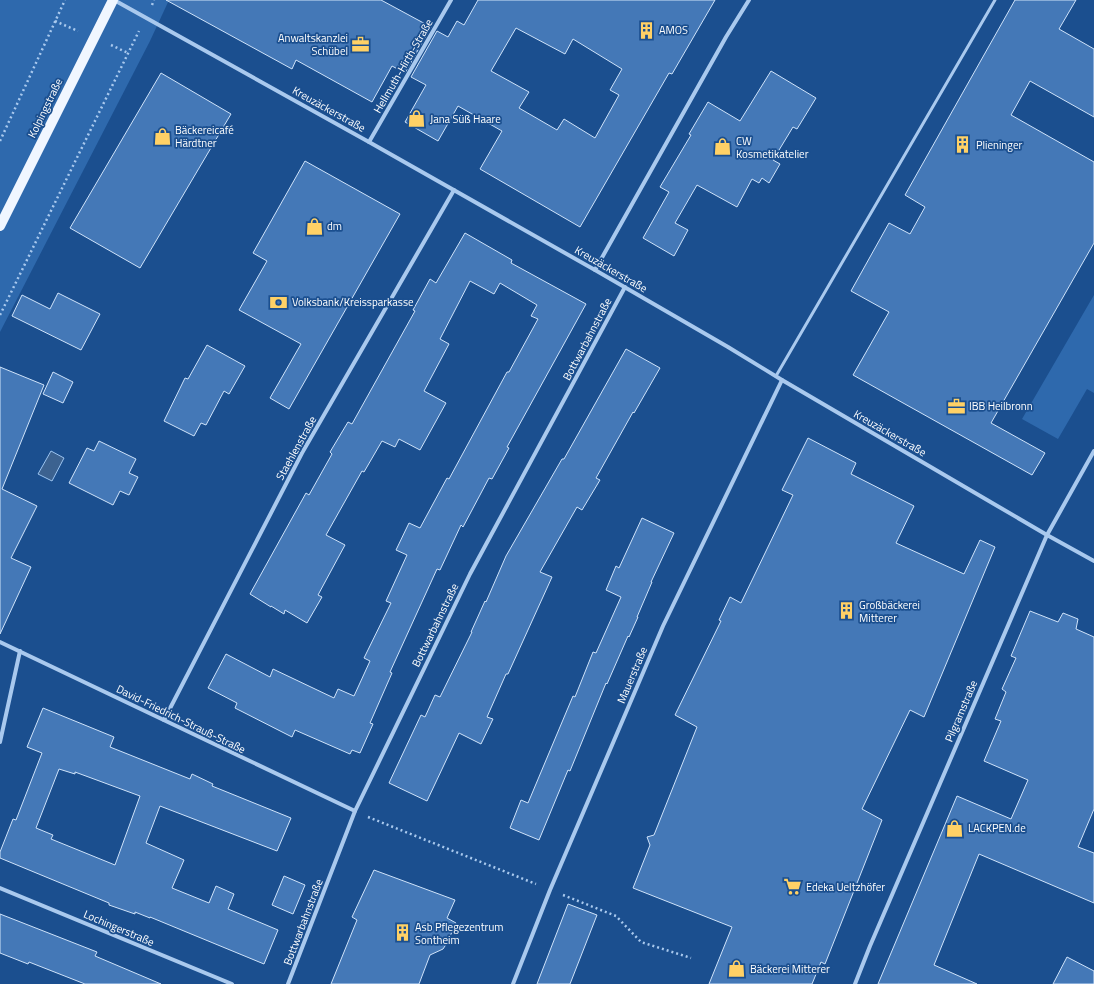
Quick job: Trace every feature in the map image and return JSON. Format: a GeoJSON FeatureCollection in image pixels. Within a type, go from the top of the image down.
{"type":"FeatureCollection","features":[{"type":"Feature","properties":{"kind":"main road","name":"Kolpingstraße"},"geometry":{"type":"LineString","coordinates":[[0,226],[113,0]]}},
{"type":"Feature","properties":{"kind":"street","name":"Kreuzäckerstraße"},"geometry":{"type":"LineString","coordinates":[[113,0],[369,142],[625,287],[1047,535],[1094,561]]}},
{"type":"Feature","properties":{"kind":"street","name":"Hellmuth-Hirth-Straße"},"geometry":{"type":"LineString","coordinates":[[369,142],[451,0]]}},
{"type":"Feature","properties":{"kind":"street"},"geometry":{"type":"LineString","coordinates":[[595,270],[726,37],[749,0]]}},
{"type":"Feature","properties":{"kind":"street","name":"Staehlenstraße"},"geometry":{"type":"LineString","coordinates":[[164,720],[302,453],[454,190]]}},
{"type":"Feature","properties":{"kind":"street","name":"Bottwarbahnstraße"},"geometry":{"type":"LineString","coordinates":[[288,984],[355,811],[470,574],[625,287]]}},
{"type":"Feature","properties":{"kind":"street","name":"Mauerstraße"},"geometry":{"type":"LineString","coordinates":[[513,984],[550,890],[663,626],[782,380]]}},
{"type":"Feature","properties":{"kind":"street","name":"Pilgramstraße"},"geometry":{"type":"LineString","coordinates":[[855,984],[1047,535],[1094,451]]}},
{"type":"Feature","properties":{"kind":"street","name":"David-Friedrich-Strauß-Straße"},"geometry":{"type":"LineString","coordinates":[[0,642],[355,811]]}},
{"type":"Feature","properties":{"kind":"street"},"geometry":{"type":"LineString","coordinates":[[0,742],[20,651]]}},
{"type":"Feature","properties":{"kind":"street","name":"Lochingerstraße"},"geometry":{"type":"LineString","coordinates":[[0,888],[232,984]]}},
{"type":"Feature","properties":{"kind":"lane"},"geometry":{"type":"LineString","coordinates":[[776,376],[995,0]]}},
{"type":"Feature","properties":{"kind":"path"},"geometry":{"type":"LineString","coordinates":[[0,141],[65,0]]}},
{"type":"Feature","properties":{"kind":"path"},"geometry":{"type":"LineString","coordinates":[[0,315],[154,0]]}},
{"type":"Feature","properties":{"kind":"path"},"geometry":{"type":"LineString","coordinates":[[355,811],[616,916],[641,942],[691,958]]}},
{"type":"Feature","properties":{"kind":"shaded area"},"geometry":{"type":"Polygon","coordinates":[[[0,0],[169,0],[150,41],[0,332],[0,0]]]}},
{"type":"Feature","properties":{"kind":"shaded area"},"geometry":{"type":"Polygon","coordinates":[[[1094,295],[1094,393],[1087,389],[1058,439],[1022,419],[1094,295]]]}},
{"type":"Feature","properties":{"kind":"shaded area"},"geometry":{"type":"Polygon","coordinates":[[[51,451],[64,458],[52,481],[38,474],[51,451]]]}},
{"type":"Feature","properties":{"kind":"building"},"geometry":{"type":"Polygon","coordinates":[[[166,0],[381,0],[431,27],[405,73],[392,66],[372,102],[296,60],[292,69],[166,0]]]}},
{"type":"Feature","properties":{"kind":"building"},"geometry":{"type":"Polygon","coordinates":[[[478,0],[715,0],[672,74],[669,73],[580,227],[480,169],[502,131],[458,106],[438,141],[405,122],[426,85],[411,77],[437,31],[448,37],[457,21],[464,25],[478,0]],[[516,28],[491,71],[529,92],[519,108],[557,130],[564,119],[595,138],[619,95],[610,90],[622,69],[573,39],[565,54],[516,28]]]}},
{"type":"Feature","properties":{"kind":"building"},"geometry":{"type":"Polygon","coordinates":[[[1015,0],[1076,0],[1059,29],[1094,49],[1094,117],[1030,81],[1011,115],[1094,162],[1094,243],[991,423],[1045,453],[1032,475],[853,375],[889,312],[851,291],[889,223],[910,234],[925,207],[905,195],[1015,0]]]}},
{"type":"Feature","properties":{"kind":"building"},"geometry":{"type":"Polygon","coordinates":[[[771,71],[816,98],[797,129],[793,127],[773,160],[780,164],[769,183],[762,178],[759,183],[752,179],[737,207],[697,185],[675,223],[688,230],[674,256],[643,238],[669,192],[660,187],[691,135],[689,134],[708,102],[740,121],[771,71]]]}},
{"type":"Feature","properties":{"kind":"building"},"geometry":{"type":"Polygon","coordinates":[[[161,73],[231,114],[140,268],[70,228],[161,73]]]}},
{"type":"Feature","properties":{"kind":"building"},"geometry":{"type":"Polygon","coordinates":[[[305,161],[400,214],[289,409],[270,398],[301,344],[239,310],[267,261],[253,253],[305,161]]]}},
{"type":"Feature","properties":{"kind":"building"},"geometry":{"type":"Polygon","coordinates":[[[465,233],[512,260],[511,263],[586,304],[507,447],[509,448],[492,479],[489,478],[463,527],[461,525],[440,570],[437,569],[390,672],[392,673],[370,723],[373,724],[360,753],[352,750],[350,754],[295,730],[292,737],[235,708],[237,703],[208,688],[226,654],[270,677],[273,669],[334,698],[338,689],[354,696],[370,661],[364,658],[391,603],[386,601],[407,555],[396,550],[409,523],[420,528],[447,478],[449,479],[507,372],[509,372],[538,319],[531,316],[537,305],[500,283],[494,294],[470,281],[440,339],[449,344],[424,391],[446,403],[420,450],[399,439],[395,447],[382,441],[364,472],[362,471],[326,535],[345,545],[318,595],[322,597],[307,623],[285,610],[284,614],[250,594],[306,493],[309,495],[332,454],[330,452],[348,422],[352,424],[415,311],[413,310],[430,279],[436,283],[465,233]]]}},
{"type":"Feature","properties":{"kind":"building"},"geometry":{"type":"Polygon","coordinates":[[[58,293],[100,314],[81,350],[12,316],[22,295],[50,309],[58,293]]]}},
{"type":"Feature","properties":{"kind":"building"},"geometry":{"type":"Polygon","coordinates":[[[207,345],[245,366],[229,394],[224,391],[206,425],[201,423],[194,436],[164,421],[185,378],[188,379],[207,345]]]}},
{"type":"Feature","properties":{"kind":"building"},"geometry":{"type":"Polygon","coordinates":[[[626,349],[660,368],[634,413],[633,412],[596,478],[600,480],[582,510],[577,507],[540,572],[552,577],[487,717],[493,719],[481,744],[459,733],[427,801],[389,783],[421,715],[425,717],[435,695],[440,697],[472,632],[506,556],[562,459],[564,459],[626,349]]]}},
{"type":"Feature","properties":{"kind":"building"},"geometry":{"type":"Polygon","coordinates":[[[0,367],[44,385],[2,489],[37,506],[11,558],[31,567],[0,634],[0,367]]]}},
{"type":"Feature","properties":{"kind":"building"},"geometry":{"type":"Polygon","coordinates":[[[53,372],[73,382],[63,403],[43,394],[53,372]]]}},
{"type":"Feature","properties":{"kind":"building"},"geometry":{"type":"Polygon","coordinates":[[[808,438],[856,463],[851,474],[914,506],[896,543],[964,574],[980,540],[995,547],[924,717],[910,710],[862,809],[882,820],[825,964],[821,962],[812,984],[709,984],[732,927],[633,888],[650,845],[647,837],[654,835],[697,727],[675,715],[721,621],[719,620],[730,597],[741,603],[793,495],[782,490],[808,438]]]}},
{"type":"Feature","properties":{"kind":"building"},"geometry":{"type":"Polygon","coordinates":[[[99,441],[136,459],[129,473],[138,477],[129,495],[120,491],[113,505],[69,483],[87,448],[94,451],[99,441]]]}},
{"type":"Feature","properties":{"kind":"building"},"geometry":{"type":"Polygon","coordinates":[[[642,518],[674,533],[651,582],[629,637],[628,636],[607,684],[606,683],[570,771],[568,770],[539,840],[510,828],[521,800],[528,803],[573,696],[575,697],[593,652],[596,653],[621,597],[606,590],[616,566],[619,568],[642,518]]]}},
{"type":"Feature","properties":{"kind":"building"},"geometry":{"type":"Polygon","coordinates":[[[1030,611],[1058,622],[1063,613],[1078,619],[1076,629],[1094,637],[1094,809],[1078,847],[1094,853],[1094,903],[979,854],[934,965],[977,984],[878,984],[957,796],[1011,819],[1028,780],[984,761],[1001,721],[995,719],[1006,692],[1002,689],[1016,658],[1011,656],[1030,611]]]}},
{"type":"Feature","properties":{"kind":"building"},"geometry":{"type":"Polygon","coordinates":[[[43,708],[114,737],[110,747],[190,779],[192,774],[213,784],[212,786],[291,818],[277,851],[160,806],[146,843],[184,860],[172,888],[209,903],[216,886],[234,894],[228,909],[278,930],[264,964],[150,917],[135,912],[135,914],[109,905],[109,903],[0,858],[0,852],[13,819],[16,820],[42,753],[27,747],[43,708]],[[59,769],[36,828],[53,835],[51,839],[115,865],[140,796],[75,772],[75,774],[59,769]]]}},
{"type":"Feature","properties":{"kind":"building","name":"Asb Pflegezentrum Sontheim"},"geometry":{"type":"Polygon","coordinates":[[[374,870],[455,900],[447,918],[456,923],[443,949],[430,955],[419,984],[331,984],[357,920],[352,917],[374,870]]]}},
{"type":"Feature","properties":{"kind":"building"},"geometry":{"type":"Polygon","coordinates":[[[284,876],[305,885],[293,914],[272,905],[284,876]]]}},
{"type":"Feature","properties":{"kind":"building"},"geometry":{"type":"Polygon","coordinates":[[[568,904],[597,915],[570,984],[537,984],[568,904]]]}},
{"type":"Feature","properties":{"kind":"building"},"geometry":{"type":"Polygon","coordinates":[[[0,914],[97,952],[95,956],[161,984],[85,984],[29,962],[28,964],[0,953],[0,914]]]}},
{"type":"Feature","properties":{"kind":"building"},"geometry":{"type":"Polygon","coordinates":[[[1067,957],[1094,971],[1094,984],[1053,984],[1067,957]]]}},
{"type":"Feature","properties":{"kind":"place","name":"AMOS"},"geometry":{"type":"Point","coordinates":[646,30]}},
{"type":"Feature","properties":{"kind":"place","name":"Anwaltskanzlei Schübel"},"geometry":{"type":"Point","coordinates":[361,44]}},
{"type":"Feature","properties":{"kind":"place","name":"Jana Süß Haare"},"geometry":{"type":"Point","coordinates":[417,119]}},
{"type":"Feature","properties":{"kind":"place","name":"Bäckereicafé Härdtner"},"geometry":{"type":"Point","coordinates":[162,136]}},
{"type":"Feature","properties":{"kind":"place","name":"Plieninger"},"geometry":{"type":"Point","coordinates":[963,145]}},
{"type":"Feature","properties":{"kind":"place","name":"CW Kosmetikatelier"},"geometry":{"type":"Point","coordinates":[723,147]}},
{"type":"Feature","properties":{"kind":"place","name":"dm"},"geometry":{"type":"Point","coordinates":[314,226]}},
{"type":"Feature","properties":{"kind":"place","name":"Volksbank/Kreissparkasse"},"geometry":{"type":"Point","coordinates":[279,302]}},
{"type":"Feature","properties":{"kind":"place","name":"IBB Heilbronn"},"geometry":{"type":"Point","coordinates":[956,406]}},
{"type":"Feature","properties":{"kind":"place","name":"Großbäckerei Mitterer"},"geometry":{"type":"Point","coordinates":[846,611]}},
{"type":"Feature","properties":{"kind":"place","name":"LACKPEN.de"},"geometry":{"type":"Point","coordinates":[955,828]}},
{"type":"Feature","properties":{"kind":"place","name":"Edeka Ueltzhöfer"},"geometry":{"type":"Point","coordinates":[793,887]}},
{"type":"Feature","properties":{"kind":"place","name":"Asb Pflegezentrum Sontheim"},"geometry":{"type":"Point","coordinates":[402,933]}},
{"type":"Feature","properties":{"kind":"place","name":"Bäckerei Mitterer"},"geometry":{"type":"Point","coordinates":[737,969]}}]}
